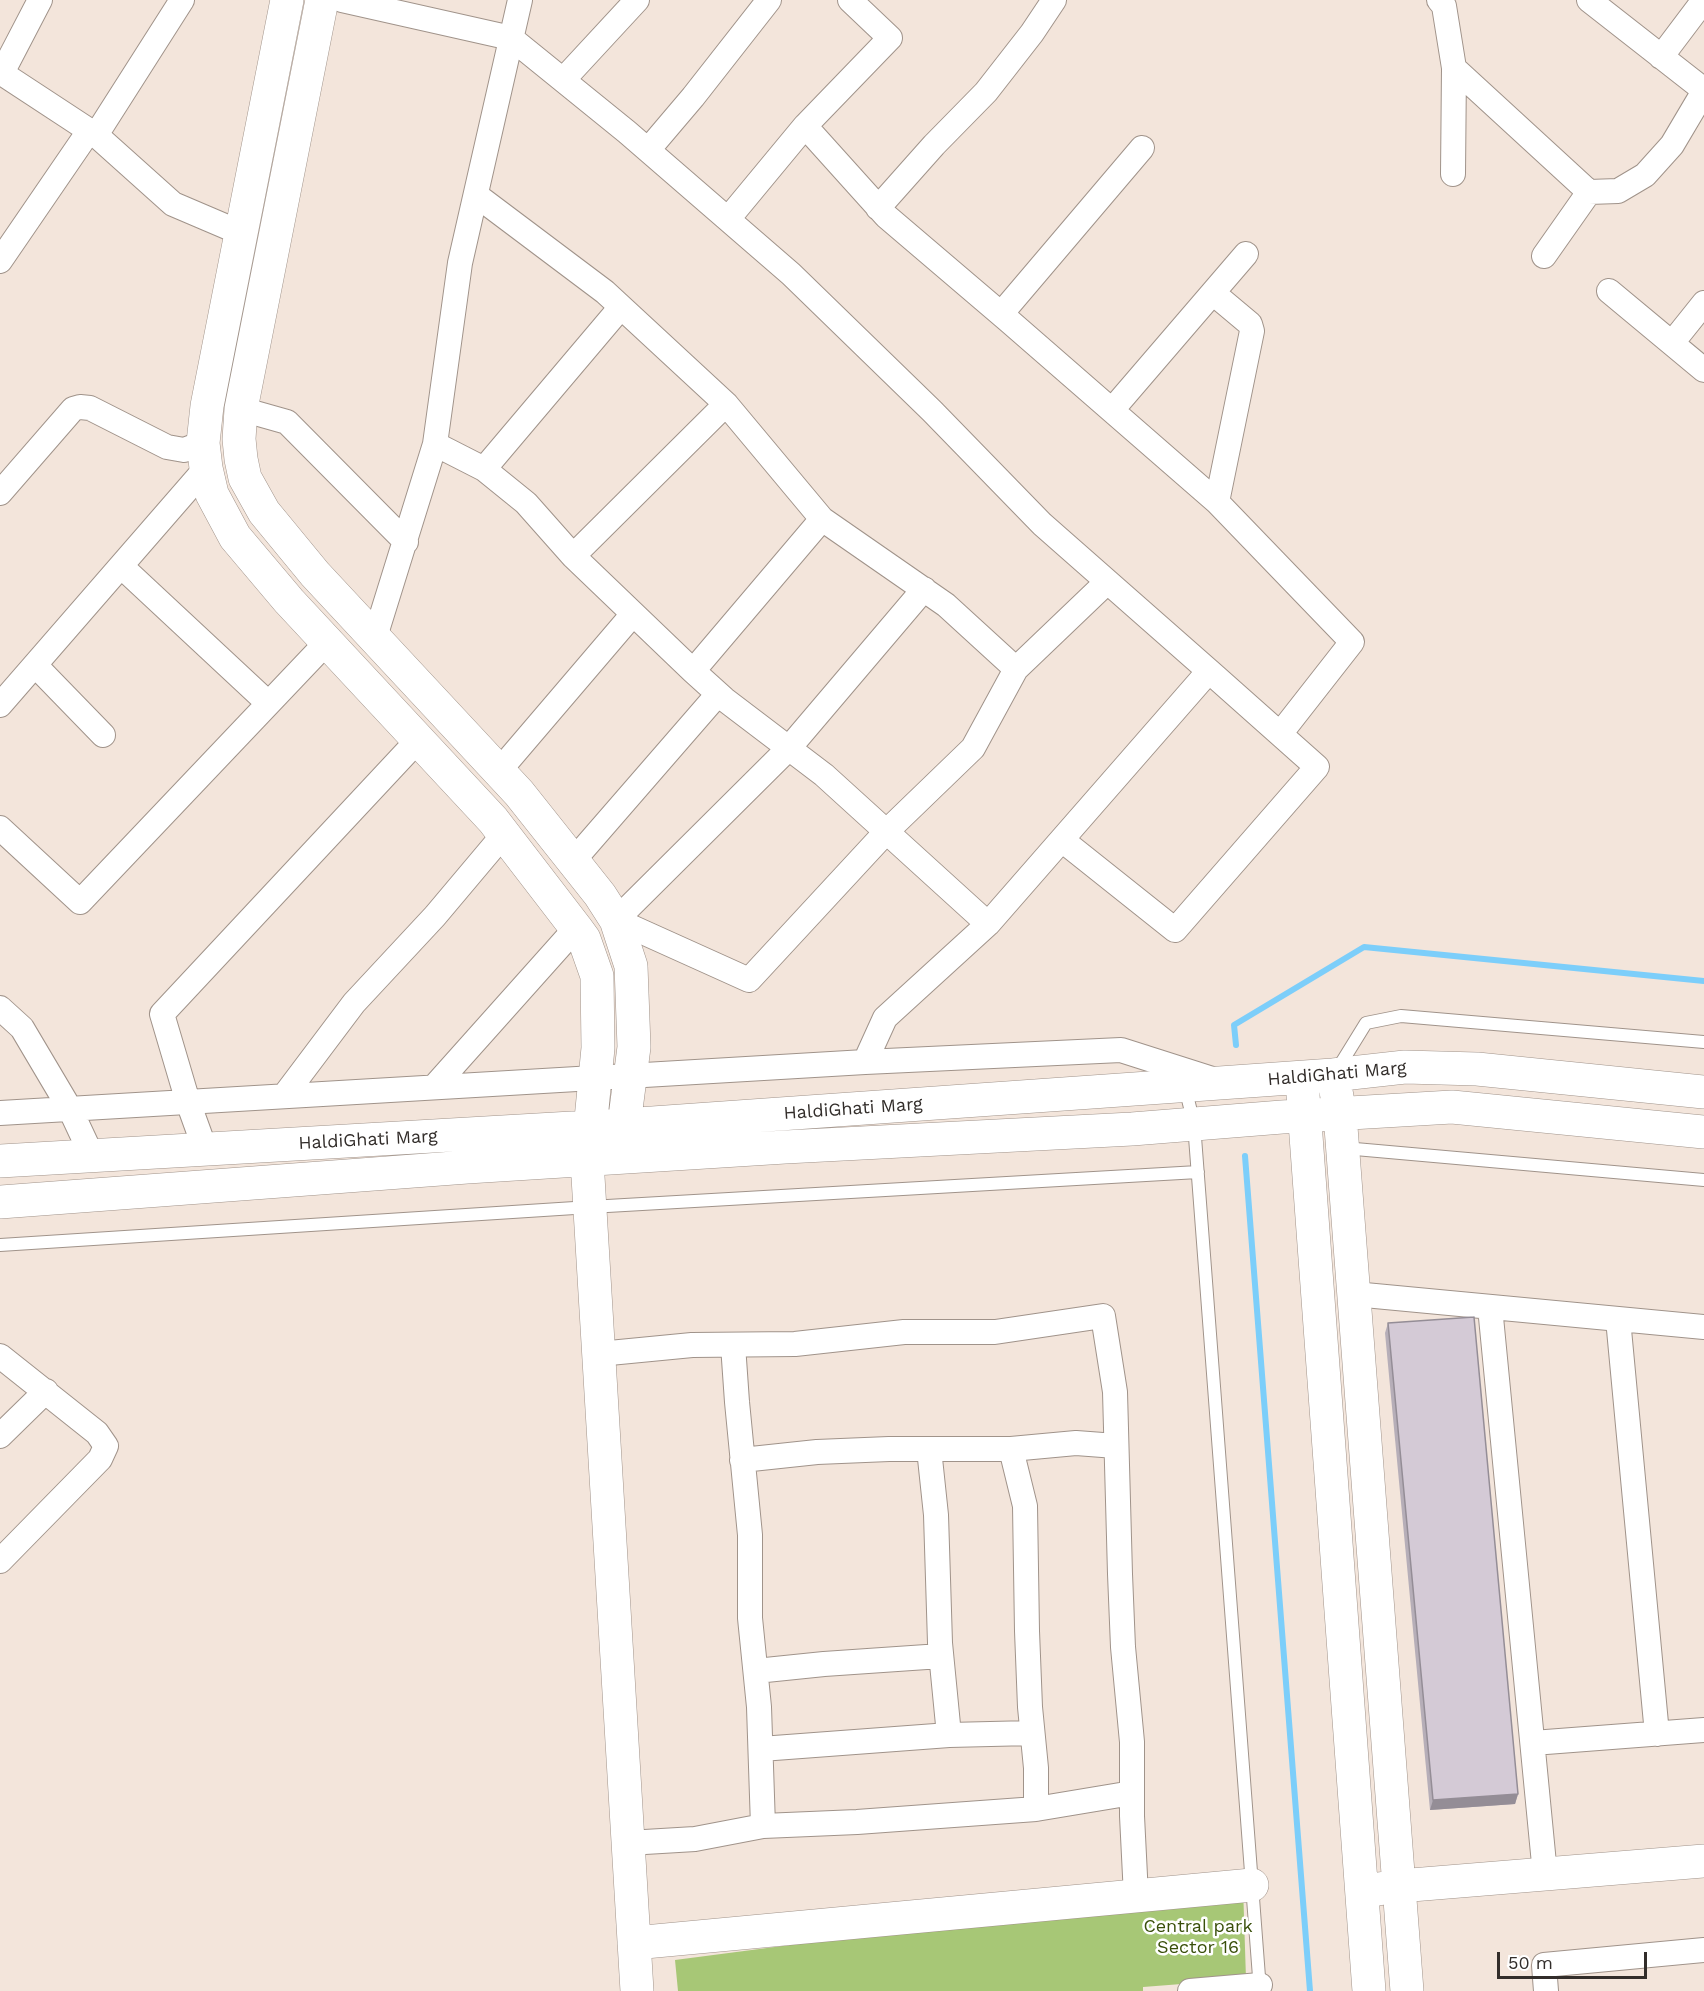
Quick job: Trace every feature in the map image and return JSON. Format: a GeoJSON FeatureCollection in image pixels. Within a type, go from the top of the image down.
{"type":"FeatureCollection","features":[{"type":"Feature","properties":{"kind":"street"},"geometry":{"type":"LineString","coordinates":[[40,0],[1,73],[92,133],[173,204],[241,233]]}},
{"type":"Feature","properties":{"kind":"street"},"geometry":{"type":"LineString","coordinates":[[0,261],[92,133],[182,0]]}},
{"type":"Feature","properties":{"kind":"street"},"geometry":{"type":"LineString","coordinates":[[287,0],[207,406],[205,455],[212,494],[235,537],[288,601],[504,834],[584,939],[597,976],[598,1048],[587,1160],[637,1991]]}},
{"type":"Feature","properties":{"kind":"street"},"geometry":{"type":"LineString","coordinates":[[322,0],[241,409],[239,439],[245,478],[264,512],[315,574],[519,793],[600,895],[616,920],[631,966],[634,1047],[624,1125],[625,1158]]}},
{"type":"Feature","properties":{"kind":"street"},"geometry":{"type":"LineString","coordinates":[[342,0],[512,39],[648,150],[791,274],[932,411],[1042,524],[1317,767],[1175,930],[1062,840]]}},
{"type":"Feature","properties":{"kind":"street"},"geometry":{"type":"LineString","coordinates":[[375,637],[435,444],[460,263],[520,0]]}},
{"type":"Feature","properties":{"kind":"street"},"geometry":{"type":"LineString","coordinates":[[563,80],[637,0]]}},
{"type":"Feature","properties":{"kind":"street"},"geometry":{"type":"LineString","coordinates":[[648,150],[769,0]]}},
{"type":"Feature","properties":{"kind":"street"},"geometry":{"type":"LineString","coordinates":[[728,219],[805,126],[890,39],[850,0]]}},
{"type":"Feature","properties":{"kind":"street"},"geometry":{"type":"LineString","coordinates":[[878,208],[934,145],[986,92],[1032,33],[1054,0]]}},
{"type":"Feature","properties":{"kind":"street"},"geometry":{"type":"LineString","coordinates":[[1439,0],[1444,6],[1454,68],[1453,174]]}},
{"type":"Feature","properties":{"kind":"street"},"geometry":{"type":"LineString","coordinates":[[1454,68],[1589,192],[1618,191],[1645,175],[1672,145],[1704,91],[1589,0]]}},
{"type":"Feature","properties":{"kind":"street"},"geometry":{"type":"LineString","coordinates":[[1661,57],[1704,0]]}},
{"type":"Feature","properties":{"kind":"street"},"geometry":{"type":"LineString","coordinates":[[805,126],[886,216],[1217,502],[1352,642],[1280,734]]}},
{"type":"Feature","properties":{"kind":"street"},"geometry":{"type":"LineString","coordinates":[[1001,314],[1142,147]]}},
{"type":"Feature","properties":{"kind":"street"},"geometry":{"type":"LineString","coordinates":[[1544,256],[1589,192]]}},
{"type":"Feature","properties":{"kind":"street"},"geometry":{"type":"LineString","coordinates":[[476,195],[605,291],[726,404],[822,519],[946,605],[1016,669]]}},
{"type":"Feature","properties":{"kind":"street"},"geometry":{"type":"LineString","coordinates":[[1113,410],[1246,254]]}},
{"type":"Feature","properties":{"kind":"street"},"geometry":{"type":"LineString","coordinates":[[1609,291],[1704,370]]}},
{"type":"Feature","properties":{"kind":"street"},"geometry":{"type":"LineString","coordinates":[[1213,293],[1250,324],[1252,331],[1217,502]]}},
{"type":"Feature","properties":{"kind":"street"},"geometry":{"type":"LineString","coordinates":[[1672,344],[1704,303]]}},
{"type":"Feature","properties":{"kind":"street"},"geometry":{"type":"LineString","coordinates":[[484,469],[621,307]]}},
{"type":"Feature","properties":{"kind":"street"},"geometry":{"type":"LineString","coordinates":[[573,556],[726,404]]}},
{"type":"Feature","properties":{"kind":"street"},"geometry":{"type":"LineString","coordinates":[[0,493],[73,409],[80,407],[90,408],[167,447],[205,455]]}},
{"type":"Feature","properties":{"kind":"street"},"geometry":{"type":"LineString","coordinates":[[241,409],[287,422],[406,542]]}},
{"type":"Feature","properties":{"kind":"street"},"geometry":{"type":"LineString","coordinates":[[435,444],[484,469],[526,503],[573,556],[718,694],[824,775],[988,924]]}},
{"type":"Feature","properties":{"kind":"street"},"geometry":{"type":"LineString","coordinates":[[0,705],[121,566],[205,455]]}},
{"type":"Feature","properties":{"kind":"street"},"geometry":{"type":"LineString","coordinates":[[693,671],[822,519]]}},
{"type":"Feature","properties":{"kind":"street"},"geometry":{"type":"LineString","coordinates":[[121,566],[268,703]]}},
{"type":"Feature","properties":{"kind":"street"},"geometry":{"type":"LineString","coordinates":[[616,920],[748,980],[886,832],[973,748],[1016,669],[1107,582]]}},
{"type":"Feature","properties":{"kind":"street"},"geometry":{"type":"LineString","coordinates":[[616,920],[789,748],[924,590]]}},
{"type":"Feature","properties":{"kind":"street"},"geometry":{"type":"LineString","coordinates":[[499,771],[633,614]]}},
{"type":"Feature","properties":{"kind":"street"},"geometry":{"type":"LineString","coordinates":[[0,828],[80,902],[327,642]]}},
{"type":"Feature","properties":{"kind":"street"},"geometry":{"type":"LineString","coordinates":[[35,665],[103,735]]}},
{"type":"Feature","properties":{"kind":"street"},"geometry":{"type":"LineString","coordinates":[[869,1053],[885,1018],[988,924],[1209,671]]}},
{"type":"Feature","properties":{"kind":"street"},"geometry":{"type":"LineString","coordinates":[[573,861],[718,694]]}},
{"type":"Feature","properties":{"kind":"street"},"geometry":{"type":"LineString","coordinates":[[205,1149],[188,1102],[162,1014],[418,740]]}},
{"type":"Feature","properties":{"kind":"street"},"geometry":{"type":"LineString","coordinates":[[284,1096],[354,1003],[435,916],[504,834]]}},
{"type":"Feature","properties":{"kind":"street"},"geometry":{"type":"LineString","coordinates":[[434,1087],[576,928]]}},
{"type":"Feature","properties":{"kind":"street"},"geometry":{"type":"LineString","coordinates":[[0,1008],[22,1028],[70,1109],[92,1155]]}},
{"type":"Feature","properties":{"kind":"street"},"geometry":{"type":"LineString","coordinates":[[0,1113],[630,1076],[869,1053],[1121,1050],[1223,1083]]}},
{"type":"Feature","properties":{"kind":"street","name":"HaldiGhati Marg"},"geometry":{"type":"LineString","coordinates":[[0,1161],[624,1125],[1318,1076],[1405,1066],[1477,1069],[1704,1092]]}},
{"type":"Feature","properties":{"kind":"street"},"geometry":{"type":"LineString","coordinates":[[1318,1076],[1340,1114],[1407,1991]]}},
{"type":"Feature","properties":{"kind":"street"},"geometry":{"type":"LineString","coordinates":[[1318,1076],[1305,1116],[1369,1991]]}},
{"type":"Feature","properties":{"kind":"street","name":"HaldiGhati Marg"},"geometry":{"type":"LineString","coordinates":[[0,1202],[785,1147],[1120,1130],[1452,1107],[1704,1132]]}},
{"type":"Feature","properties":{"kind":"street"},"geometry":{"type":"LineString","coordinates":[[1354,1294],[1704,1327]]}},
{"type":"Feature","properties":{"kind":"street"},"geometry":{"type":"LineString","coordinates":[[1490,1307],[1545,1874]]}},
{"type":"Feature","properties":{"kind":"street"},"geometry":{"type":"LineString","coordinates":[[599,1354],[692,1345],[795,1344],[904,1332],[995,1332],[1103,1316],[1115,1392],[1123,1647],[1132,1743],[1136,1896]]}},
{"type":"Feature","properties":{"kind":"street"},"geometry":{"type":"LineString","coordinates":[[1618,1319],[1657,1734]]}},
{"type":"Feature","properties":{"kind":"street"},"geometry":{"type":"LineString","coordinates":[[733,1345],[750,1536],[750,1618],[761,1749],[763,1826]]}},
{"type":"Feature","properties":{"kind":"street"},"geometry":{"type":"LineString","coordinates":[[0,1356],[97,1432],[106,1446],[100,1459],[0,1562]]}},
{"type":"Feature","properties":{"kind":"street"},"geometry":{"type":"LineString","coordinates":[[0,1436],[46,1391]]}},
{"type":"Feature","properties":{"kind":"street"},"geometry":{"type":"LineString","coordinates":[[742,1460],[817,1452],[889,1449],[1011,1449],[1076,1443],[1116,1446]]}},
{"type":"Feature","properties":{"kind":"street"},"geometry":{"type":"LineString","coordinates":[[929,1449],[936,1515],[941,1656],[949,1736]]}},
{"type":"Feature","properties":{"kind":"street"},"geometry":{"type":"LineString","coordinates":[[1011,1449],[1025,1506],[1025,1589],[1032,1733],[1036,1768],[1036,1809]]}},
{"type":"Feature","properties":{"kind":"street"},"geometry":{"type":"LineString","coordinates":[[756,1671],[941,1656]]}},
{"type":"Feature","properties":{"kind":"street"},"geometry":{"type":"LineString","coordinates":[[1533,1743],[1704,1730]]}},
{"type":"Feature","properties":{"kind":"street"},"geometry":{"type":"LineString","coordinates":[[761,1749],[949,1736],[1032,1733]]}},
{"type":"Feature","properties":{"kind":"street"},"geometry":{"type":"LineString","coordinates":[[628,1844],[695,1839],[763,1826],[857,1822],[1036,1809],[1132,1793]]}},
{"type":"Feature","properties":{"kind":"street"},"geometry":{"type":"LineString","coordinates":[[1362,1892],[1399,1886],[1704,1861]]}},
{"type":"Feature","properties":{"kind":"street"},"geometry":{"type":"LineString","coordinates":[[634,1943],[1252,1885]]}},
{"type":"Feature","properties":{"kind":"street"},"geometry":{"type":"LineString","coordinates":[[1546,1991],[1544,1965],[1704,1950]]}},
{"type":"Feature","properties":{"kind":"street"},"geometry":{"type":"LineString","coordinates":[[1190,1991],[1260,1988]]}},
{"type":"Feature","properties":{"kind":"lane"},"geometry":{"type":"LineString","coordinates":[[1318,1076],[1365,1023],[1401,1016],[1704,1042]]}},
{"type":"Feature","properties":{"kind":"lane"},"geometry":{"type":"LineString","coordinates":[[1185,1086],[1194,1124],[1198,1172],[1260,1988]]}},
{"type":"Feature","properties":{"kind":"lane"},"geometry":{"type":"LineString","coordinates":[[1342,1148],[1704,1180]]}},
{"type":"Feature","properties":{"kind":"lane"},"geometry":{"type":"LineString","coordinates":[[0,1245],[590,1207],[1198,1172]]}},
{"type":"Feature","properties":{"kind":"green space","name":"Central park Sector 16"},"geometry":{"type":"Polygon","coordinates":[[[1243,1886],[1246,1979],[1143,1987],[1143,1991],[678,1991],[675,1960],[1243,1886]]]}},
{"type":"Feature","properties":{"kind":"building"},"geometry":{"type":"Polygon","coordinates":[[[1474,1317],[1518,1794],[1433,1800],[1388,1323],[1474,1317]]]}},
{"type":"Feature","properties":{"kind":"waterway"},"geometry":{"type":"LineString","coordinates":[[1236,1045],[1234,1025],[1364,947],[1704,981]]}},
{"type":"Feature","properties":{"kind":"waterway"},"geometry":{"type":"LineString","coordinates":[[1245,1156],[1310,1991]]}}]}
